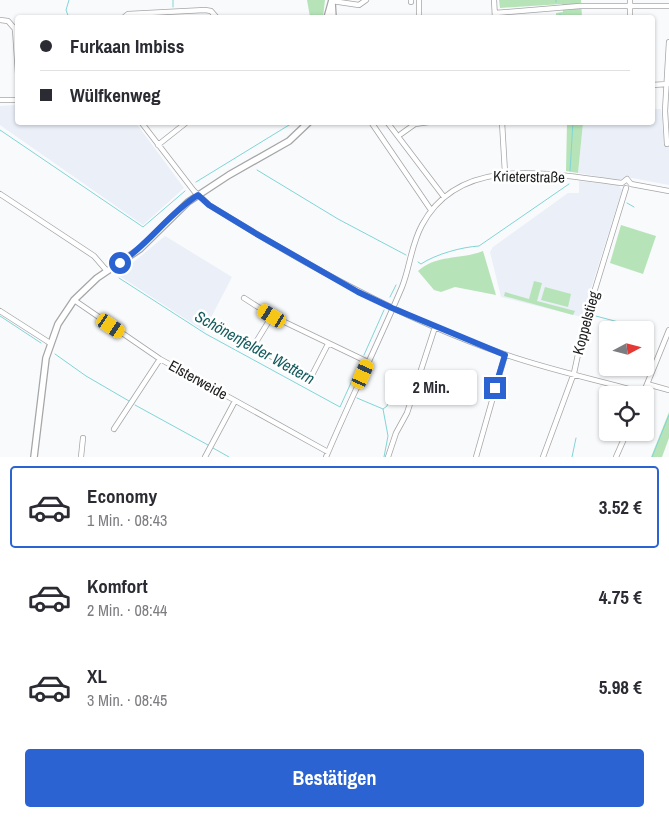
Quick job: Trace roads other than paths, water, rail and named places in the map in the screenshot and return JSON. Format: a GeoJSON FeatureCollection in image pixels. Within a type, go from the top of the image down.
{"type":"FeatureCollection","features":[{"type":"Feature","properties":{"kind":"main road"},"geometry":{"type":"LineString","coordinates":[[328,15],[332,0]]}},
{"type":"Feature","properties":{"kind":"main road"},"geometry":{"type":"LineString","coordinates":[[332,0],[333,15]]}},
{"type":"Feature","properties":{"kind":"main road"},"geometry":{"type":"LineString","coordinates":[[34,457],[43,375],[50,343],[58,324],[74,300],[107,271],[140,249],[178,209],[289,141],[306,125]]}},
{"type":"Feature","properties":{"kind":"street"},"geometry":{"type":"LineString","coordinates":[[332,0],[359,5],[366,0]]}},
{"type":"Feature","properties":{"kind":"street"},"geometry":{"type":"LineString","coordinates":[[494,0],[495,15],[586,6],[669,6]]}},
{"type":"Feature","properties":{"kind":"street"},"geometry":{"type":"LineString","coordinates":[[586,0],[586,6]]}},
{"type":"Feature","properties":{"kind":"street"},"geometry":{"type":"LineString","coordinates":[[630,0],[630,15]]}},
{"type":"Feature","properties":{"kind":"street"},"geometry":{"type":"LineString","coordinates":[[419,15],[418,2],[426,5]]}},
{"type":"Feature","properties":{"kind":"street"},"geometry":{"type":"LineString","coordinates":[[127,15],[206,10],[211,11],[214,15]]}},
{"type":"Feature","properties":{"kind":"street"},"geometry":{"type":"LineString","coordinates":[[0,20],[8,21],[15,29]]}},
{"type":"Feature","properties":{"kind":"street"},"geometry":{"type":"LineString","coordinates":[[667,144],[665,111],[669,42]]}},
{"type":"Feature","properties":{"kind":"street"},"geometry":{"type":"LineString","coordinates":[[655,85],[668,84]]}},
{"type":"Feature","properties":{"kind":"street"},"geometry":{"type":"LineString","coordinates":[[0,100],[15,100]]}},
{"type":"Feature","properties":{"kind":"street"},"geometry":{"type":"LineString","coordinates":[[143,125],[198,195],[209,205],[264,238],[392,308],[435,327],[505,355],[617,386]]}},
{"type":"Feature","properties":{"kind":"street"},"geometry":{"type":"LineString","coordinates":[[158,145],[183,125]]}},
{"type":"Feature","properties":{"kind":"street"},"geometry":{"type":"LineString","coordinates":[[373,125],[431,210]]}},
{"type":"Feature","properties":{"kind":"street"},"geometry":{"type":"LineString","coordinates":[[389,125],[444,197]]}},
{"type":"Feature","properties":{"kind":"street"},"geometry":{"type":"LineString","coordinates":[[401,134],[414,125]]}},
{"type":"Feature","properties":{"kind":"street"},"geometry":{"type":"LineString","coordinates":[[502,125],[505,174]]}},
{"type":"Feature","properties":{"kind":"street","name":"Krieterstraße"},"geometry":{"type":"LineString","coordinates":[[327,454],[406,276],[415,238],[431,210],[444,197],[471,181],[505,174],[548,175],[622,183],[627,179],[632,184],[669,191]]}},
{"type":"Feature","properties":{"kind":"street"},"geometry":{"type":"LineString","coordinates":[[622,183],[626,188],[632,184]]}},
{"type":"Feature","properties":{"kind":"street","name":"Koppelstieg"},"geometry":{"type":"LineString","coordinates":[[543,457],[574,373],[585,322],[626,188]]}},
{"type":"Feature","properties":{"kind":"street"},"geometry":{"type":"LineString","coordinates":[[0,194],[94,256],[107,271]]}},
{"type":"Feature","properties":{"kind":"street"},"geometry":{"type":"LineString","coordinates":[[244,298],[272,316],[368,362]]}},
{"type":"Feature","properties":{"kind":"street","name":"Elsterweide"},"geometry":{"type":"LineString","coordinates":[[74,300],[160,359],[327,454]]}},
{"type":"Feature","properties":{"kind":"street"},"geometry":{"type":"LineString","coordinates":[[0,311],[50,343]]}},
{"type":"Feature","properties":{"kind":"street"},"geometry":{"type":"LineString","coordinates":[[272,316],[253,347],[311,377],[328,344]]}},
{"type":"Feature","properties":{"kind":"street"},"geometry":{"type":"LineString","coordinates":[[388,457],[396,433],[407,413],[435,327]]}},
{"type":"Feature","properties":{"kind":"street"},"geometry":{"type":"LineString","coordinates":[[669,330],[647,384],[669,390]]}},
{"type":"Feature","properties":{"kind":"street"},"geometry":{"type":"LineString","coordinates":[[476,457],[505,355]]}},
{"type":"Feature","properties":{"kind":"street"},"geometry":{"type":"LineString","coordinates":[[114,429],[160,359]]}},
{"type":"Feature","properties":{"kind":"street"},"geometry":{"type":"LineString","coordinates":[[205,457],[235,401]]}},
{"type":"Feature","properties":{"kind":"street"},"geometry":{"type":"LineString","coordinates":[[81,457],[83,438]]}},
{"type":"Feature","properties":{"kind":"street"},"geometry":{"type":"LineString","coordinates":[[616,457],[623,441]]}},
{"type":"Feature","properties":{"kind":"waterway"},"geometry":{"type":"LineString","coordinates":[[68,15],[66,10],[69,0]]}},
{"type":"Feature","properties":{"kind":"waterway"},"geometry":{"type":"LineString","coordinates":[[173,0],[173,7]]}},
{"type":"Feature","properties":{"kind":"waterway"},"geometry":{"type":"LineString","coordinates":[[196,182],[289,125]]}},
{"type":"Feature","properties":{"kind":"waterway","name":"Schönenfelder Wettern"},"geometry":{"type":"LineString","coordinates":[[570,171],[573,125]]}},
{"type":"Feature","properties":{"kind":"waterway"},"geometry":{"type":"LineString","coordinates":[[0,130],[143,227],[185,191]]}},
{"type":"Feature","properties":{"kind":"waterway"},"geometry":{"type":"LineString","coordinates":[[257,170],[338,219],[406,255]]}},
{"type":"Feature","properties":{"kind":"waterway","name":"Schönenfelder Wettern"},"geometry":{"type":"LineString","coordinates":[[418,262],[421,264],[449,252],[479,246],[569,184]]}},
{"type":"Feature","properties":{"kind":"waterway"},"geometry":{"type":"LineString","coordinates":[[627,203],[634,207]]}},
{"type":"Feature","properties":{"kind":"waterway","name":"Schönenfelder Wettern"},"geometry":{"type":"LineString","coordinates":[[119,278],[206,334],[340,407],[360,363]]}},
{"type":"Feature","properties":{"kind":"waterway","name":"Schönenfelder Wettern"},"geometry":{"type":"LineString","coordinates":[[390,297],[396,285]]}},
{"type":"Feature","properties":{"kind":"waterway","name":"Schönenfelder Wettern"},"geometry":{"type":"LineString","coordinates":[[364,355],[384,310]]}},
{"type":"Feature","properties":{"kind":"waterway"},"geometry":{"type":"LineString","coordinates":[[592,315],[615,321]]}},
{"type":"Feature","properties":{"kind":"waterway"},"geometry":{"type":"LineString","coordinates":[[0,316],[41,343]]}},
{"type":"Feature","properties":{"kind":"waterway"},"geometry":{"type":"LineString","coordinates":[[55,354],[86,376],[129,401]]}},
{"type":"Feature","properties":{"kind":"waterway","name":"Schönenfelder Wettern"},"geometry":{"type":"LineString","coordinates":[[384,457],[388,436],[383,409],[387,406],[395,382]]}},
{"type":"Feature","properties":{"kind":"waterway"},"geometry":{"type":"LineString","coordinates":[[357,398],[383,409]]}},
{"type":"Feature","properties":{"kind":"waterway"},"geometry":{"type":"LineString","coordinates":[[135,405],[208,445]]}},
{"type":"Feature","properties":{"kind":"waterway"},"geometry":{"type":"LineString","coordinates":[[652,457],[669,415]]}},
{"type":"Feature","properties":{"kind":"waterway"},"geometry":{"type":"LineString","coordinates":[[572,457],[576,438]]}},
{"type":"Feature","properties":{"kind":"waterway"},"geometry":{"type":"LineString","coordinates":[[213,448],[229,457]]}}]}
